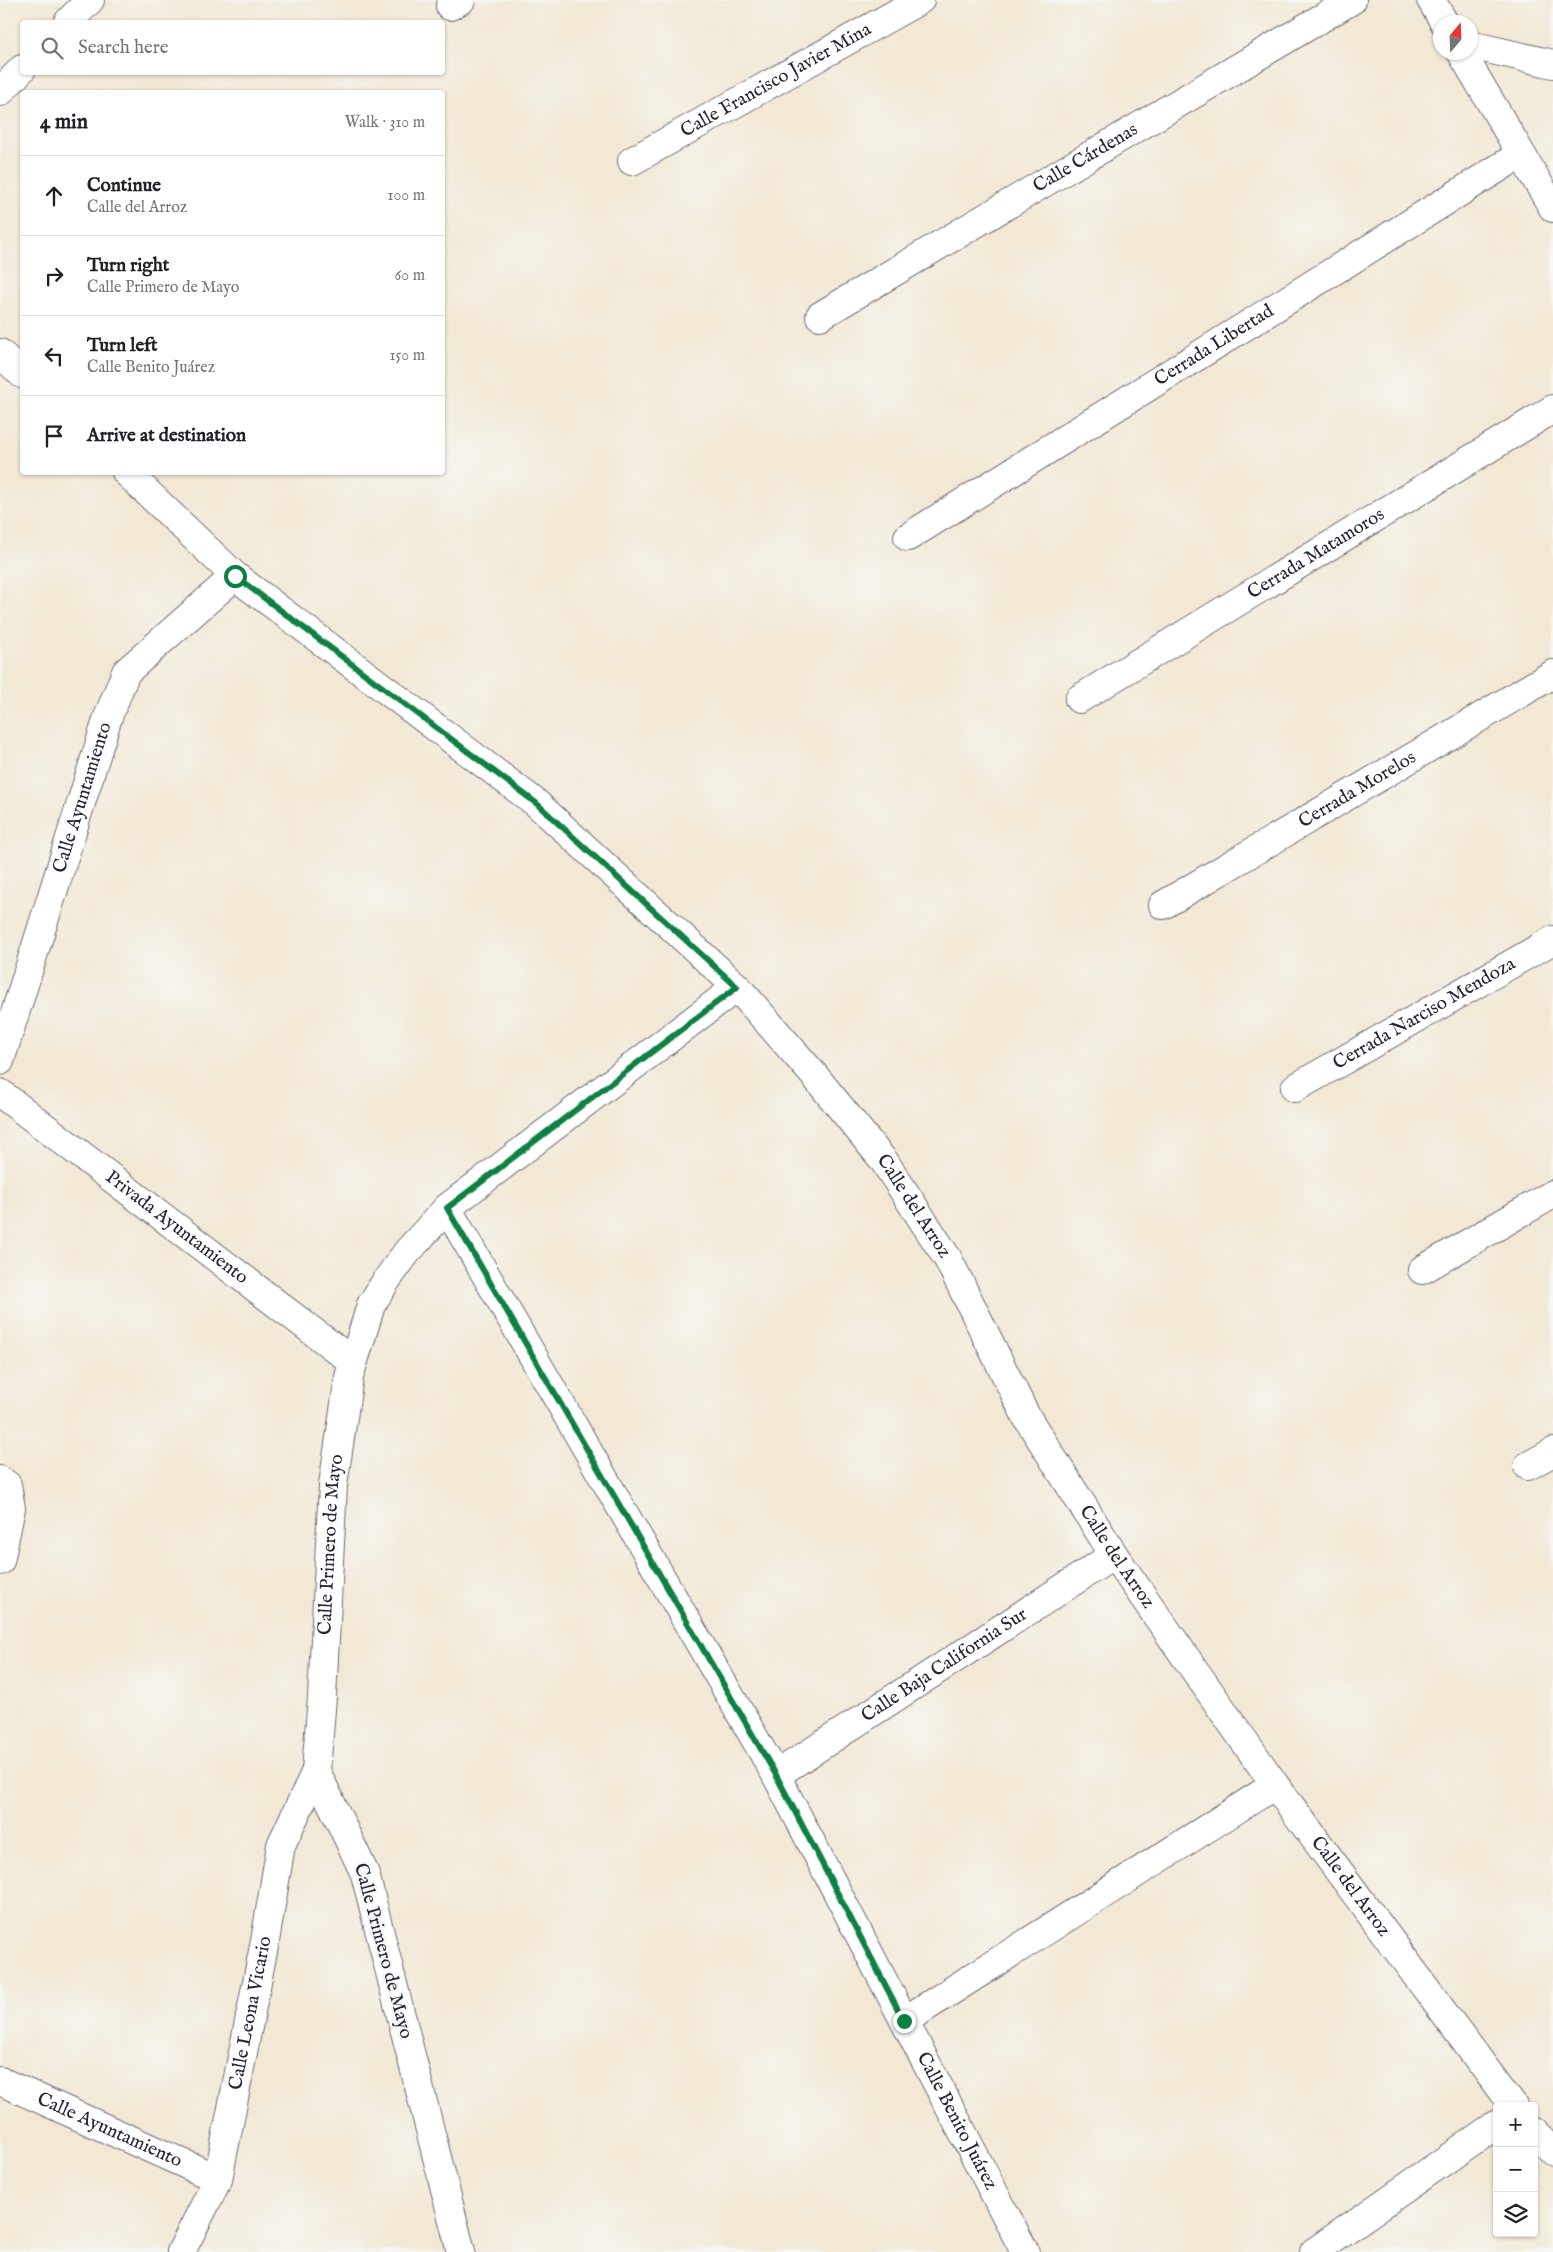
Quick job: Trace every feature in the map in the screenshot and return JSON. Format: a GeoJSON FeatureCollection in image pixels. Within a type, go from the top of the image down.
{"type":"FeatureCollection","features":[{"type":"Feature","properties":{"kind":"street"},"geometry":{"type":"LineString","coordinates":[[70,20],[90,0]]}},
{"type":"Feature","properties":{"kind":"street","name":"Calle Francisco Javier Mina"},"geometry":{"type":"LineString","coordinates":[[632,161],[920,0]]}},
{"type":"Feature","properties":{"kind":"street","name":"Calle Cárdenas"},"geometry":{"type":"LineString","coordinates":[[820,316],[1352,0]]}},
{"type":"Feature","properties":{"kind":"street"},"geometry":{"type":"LineString","coordinates":[[1431,0],[1440,15]]}},
{"type":"Feature","properties":{"kind":"street"},"geometry":{"type":"LineString","coordinates":[[1478,47],[1553,64]]}},
{"type":"Feature","properties":{"kind":"street"},"geometry":{"type":"LineString","coordinates":[[1466,60],[1553,208]]}},
{"type":"Feature","properties":{"kind":"street"},"geometry":{"type":"LineString","coordinates":[[0,92],[20,71]]}},
{"type":"Feature","properties":{"kind":"street","name":"Cerrada Libertad"},"geometry":{"type":"LineString","coordinates":[[908,536],[1521,154]]}},
{"type":"Feature","properties":{"kind":"street"},"geometry":{"type":"LineString","coordinates":[[0,353],[20,372]]}},
{"type":"Feature","properties":{"kind":"street","name":"Cerrada Matamoros"},"geometry":{"type":"LineString","coordinates":[[1079,699],[1553,409]]}},
{"type":"Feature","properties":{"kind":"street","name":"Calle del Arroz"},"geometry":{"type":"LineString","coordinates":[[129,475],[235,576],[536,803],[737,987],[814,1075],[884,1161],[948,1259],[1026,1416],[1114,1555],[1274,1786],[1510,2102]]}},
{"type":"Feature","properties":{"kind":"street","name":"Calle Ayuntamiento"},"geometry":{"type":"LineString","coordinates":[[0,1061],[108,717],[126,672],[235,576]]}},
{"type":"Feature","properties":{"kind":"street","name":"Cerrada Morelos"},"geometry":{"type":"LineString","coordinates":[[1163,905],[1553,674]]}},
{"type":"Feature","properties":{"kind":"street","name":"Cerrada Narciso Mendoza"},"geometry":{"type":"LineString","coordinates":[[1295,1088],[1553,940]]}},
{"type":"Feature","properties":{"kind":"street","name":"Calle Primero de Mayo"},"geometry":{"type":"LineString","coordinates":[[461,2252],[365,1874],[316,1771],[322,1697],[333,1485],[349,1377],[371,1306],[407,1252],[447,1208],[737,987]]}},
{"type":"Feature","properties":{"kind":"street","name":"Privada Ayuntamiento"},"geometry":{"type":"LineString","coordinates":[[0,1094],[354,1362]]}},
{"type":"Feature","properties":{"kind":"street"},"geometry":{"type":"LineString","coordinates":[[1422,1270],[1553,1194]]}},
{"type":"Feature","properties":{"kind":"street","name":"Calle Benito Juárez"},"geometry":{"type":"LineString","coordinates":[[447,1208],[776,1775],[1025,2252]]}},
{"type":"Feature","properties":{"kind":"street"},"geometry":{"type":"LineString","coordinates":[[1528,1466],[1553,1452]]}},
{"type":"Feature","properties":{"kind":"street"},"geometry":{"type":"LineString","coordinates":[[0,1480],[7,1485],[11,1508],[0,1561]]}},
{"type":"Feature","properties":{"kind":"street","name":"Calle Baja California Sur"},"geometry":{"type":"LineString","coordinates":[[776,1775],[1114,1555]]}},
{"type":"Feature","properties":{"kind":"street","name":"Calle Leona Vicario"},"geometry":{"type":"LineString","coordinates":[[181,2252],[218,2179],[265,1941],[281,1844],[316,1771]]}},
{"type":"Feature","properties":{"kind":"street"},"geometry":{"type":"LineString","coordinates":[[904,2021],[1274,1786]]}},
{"type":"Feature","properties":{"kind":"street","name":"Calle Ayuntamiento"},"geometry":{"type":"LineString","coordinates":[[0,2081],[218,2179]]}},
{"type":"Feature","properties":{"kind":"street"},"geometry":{"type":"LineString","coordinates":[[1314,2252],[1493,2127]]}},
{"type":"Feature","properties":{"kind":"street"},"geometry":{"type":"LineString","coordinates":[[1538,2135],[1553,2152]]}},
{"type":"Feature","properties":{"kind":"route"},"geometry":{"type":"LineString","coordinates":[[235,576],[536,803],[737,987],[447,1208],[776,1775],[904,2021]]}}]}
